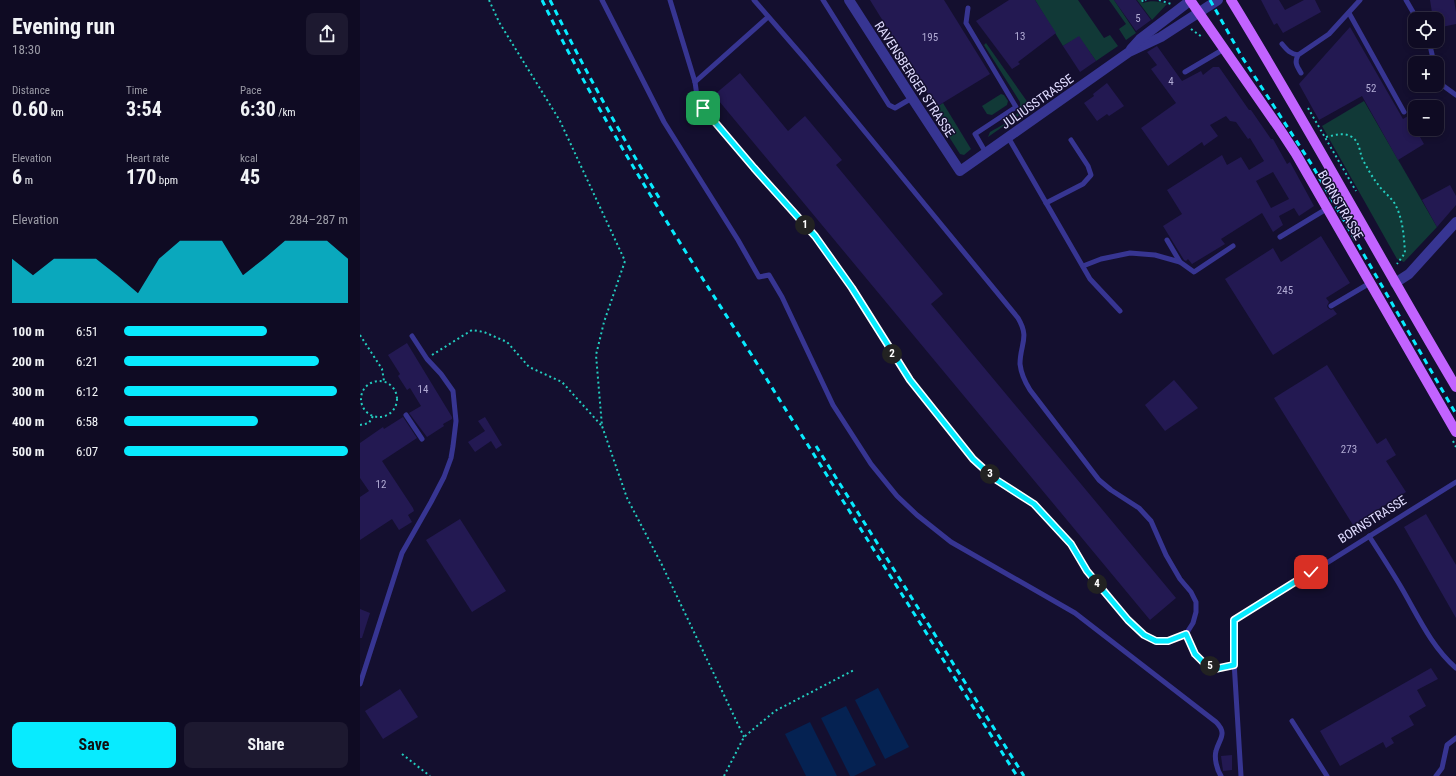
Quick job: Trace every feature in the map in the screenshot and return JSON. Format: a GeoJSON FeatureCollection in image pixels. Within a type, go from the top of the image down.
{"type":"FeatureCollection","features":[{"type":"Feature","properties":{"kind":"main road","name":"BORNSTRASSE"},"geometry":{"type":"LineString","coordinates":[[1190,0],[1280,128],[1328,208],[1456,432]]}},
{"type":"Feature","properties":{"kind":"main road","name":"BORNSTRASSE"},"geometry":{"type":"LineString","coordinates":[[1231,0],[1288,93],[1395,283],[1456,387]]}},
{"type":"Feature","properties":{"kind":"street","name":"RAVENSBERGER STRASSE"},"geometry":{"type":"LineString","coordinates":[[850,0],[960,171]]}},
{"type":"Feature","properties":{"kind":"street","name":"JULIUSSTRASSE"},"geometry":{"type":"LineString","coordinates":[[1129,52],[1140,39],[1190,0]]}},
{"type":"Feature","properties":{"kind":"street","name":"JULIUSSTRASSE"},"geometry":{"type":"LineString","coordinates":[[960,171],[1129,52],[1161,37],[1218,0]]}},
{"type":"Feature","properties":{"kind":"street"},"geometry":{"type":"LineString","coordinates":[[1395,283],[1409,274],[1456,222]]}},
{"type":"Feature","properties":{"kind":"lane"},"geometry":{"type":"LineString","coordinates":[[602,0],[664,122],[738,240],[759,277],[769,275],[782,297],[833,405],[871,464],[882,478],[897,496],[917,515],[951,542],[1075,613],[1216,722],[1221,728],[1222,734],[1216,752],[1218,772],[1221,776]]}},
{"type":"Feature","properties":{"kind":"lane"},"geometry":{"type":"LineString","coordinates":[[670,0],[695,82],[697,96],[703,108],[815,236],[852,288],[910,380],[973,459],[995,479],[1034,504],[1071,544],[1087,571],[1128,620],[1144,635],[1156,641],[1168,641],[1186,634],[1193,623],[1196,612],[1196,602],[1166,555],[1151,520],[1145,513],[1099,480],[1030,390],[1024,380],[1020,364],[1024,327],[1018,318],[811,66],[754,0]]}},
{"type":"Feature","properties":{"kind":"lane"},"geometry":{"type":"LineString","coordinates":[[823,0],[889,105],[895,108],[912,98]]}},
{"type":"Feature","properties":{"kind":"lane"},"geometry":{"type":"LineString","coordinates":[[1301,73],[1296,65],[1298,55],[1329,34],[1360,0]]}},
{"type":"Feature","properties":{"kind":"lane"},"geometry":{"type":"LineString","coordinates":[[1406,0],[1413,12]]}},
{"type":"Feature","properties":{"kind":"lane"},"geometry":{"type":"LineString","coordinates":[[968,8],[966,23],[1016,107],[975,134],[986,153]]}},
{"type":"Feature","properties":{"kind":"lane"},"geometry":{"type":"LineString","coordinates":[[1349,13],[1404,112]]}},
{"type":"Feature","properties":{"kind":"lane"},"geometry":{"type":"LineString","coordinates":[[695,82],[768,17]]}},
{"type":"Feature","properties":{"kind":"lane"},"geometry":{"type":"LineString","coordinates":[[1282,44],[1287,51],[1293,55],[1298,55]]}},
{"type":"Feature","properties":{"kind":"lane"},"geometry":{"type":"LineString","coordinates":[[1185,72],[1192,71],[1224,48]]}},
{"type":"Feature","properties":{"kind":"lane"},"geometry":{"type":"LineString","coordinates":[[1444,86],[1456,95]]}},
{"type":"Feature","properties":{"kind":"lane"},"geometry":{"type":"LineString","coordinates":[[1008,137],[1090,279],[1120,311]]}},
{"type":"Feature","properties":{"kind":"lane"},"geometry":{"type":"LineString","coordinates":[[1046,203],[1083,184],[1090,175],[1088,166],[1071,140]]}},
{"type":"Feature","properties":{"kind":"lane"},"geometry":{"type":"LineString","coordinates":[[1280,237],[1328,208]]}},
{"type":"Feature","properties":{"kind":"lane"},"geometry":{"type":"LineString","coordinates":[[1167,240],[1180,262]]}},
{"type":"Feature","properties":{"kind":"lane"},"geometry":{"type":"LineString","coordinates":[[1083,266],[1101,259],[1130,253],[1155,255],[1180,262],[1194,272],[1233,246]]}},
{"type":"Feature","properties":{"kind":"lane"},"geometry":{"type":"LineString","coordinates":[[1331,306],[1370,283]]}},
{"type":"Feature","properties":{"kind":"lane"},"geometry":{"type":"LineString","coordinates":[[360,684],[402,553],[432,502],[451,458],[456,421],[453,391],[441,374],[427,359],[412,336]]}},
{"type":"Feature","properties":{"kind":"lane"},"geometry":{"type":"LineString","coordinates":[[406,415],[422,439]]}},
{"type":"Feature","properties":{"kind":"lane","name":"BORNSTRASSE"},"geometry":{"type":"LineString","coordinates":[[1241,776],[1234,665],[1234,620],[1456,482]]}},
{"type":"Feature","properties":{"kind":"lane"},"geometry":{"type":"LineString","coordinates":[[1369,536],[1402,588],[1431,640],[1448,661],[1456,668]]}},
{"type":"Feature","properties":{"kind":"lane"},"geometry":{"type":"LineString","coordinates":[[1186,634],[1195,654],[1204,663],[1215,669],[1234,665]]}},
{"type":"Feature","properties":{"kind":"lane"},"geometry":{"type":"LineString","coordinates":[[1292,721],[1327,776]]}},
{"type":"Feature","properties":{"kind":"lane"},"geometry":{"type":"LineString","coordinates":[[1436,776],[1442,768],[1447,745],[1456,738]]}},
{"type":"Feature","properties":{"kind":"path"},"geometry":{"type":"LineString","coordinates":[[488,0],[499,22],[560,121],[625,261],[604,322],[596,355],[602,426],[627,498],[662,565],[744,737]]}},
{"type":"Feature","properties":{"kind":"path"},"geometry":{"type":"LineString","coordinates":[[1142,0],[1143,2],[1146,0]]}},
{"type":"Feature","properties":{"kind":"path"},"geometry":{"type":"LineString","coordinates":[[1159,0],[1172,5]]}},
{"type":"Feature","properties":{"kind":"path"},"geometry":{"type":"LineString","coordinates":[[1326,137],[1344,134],[1357,141],[1362,159],[1376,183],[1394,203],[1404,236],[1405,253],[1396,264]]}},
{"type":"Feature","properties":{"kind":"path"},"geometry":{"type":"LineString","coordinates":[[427,359],[472,330],[484,332],[507,342],[529,367],[562,382],[602,426]]}},
{"type":"Feature","properties":{"kind":"path"},"geometry":{"type":"LineString","coordinates":[[360,335],[382,369],[384,381]]}},
{"type":"Feature","properties":{"kind":"path"},"geometry":{"type":"LineString","coordinates":[[377,380],[384,381],[389,383],[396,392],[397,404],[390,413],[385,416],[373,416],[363,409],[360,396],[366,385],[377,380]]}},
{"type":"Feature","properties":{"kind":"path"},"geometry":{"type":"LineString","coordinates":[[360,425],[369,423],[373,416]]}},
{"type":"Feature","properties":{"kind":"path"},"geometry":{"type":"LineString","coordinates":[[724,776],[744,737],[775,711],[854,670]]}},
{"type":"Feature","properties":{"kind":"path"},"geometry":{"type":"LineString","coordinates":[[402,754],[430,776]]}},
{"type":"Feature","properties":{"kind":"green space"},"geometry":{"type":"Polygon","coordinates":[[[1035,0],[1078,0],[1104,38],[1110,35],[1118,46],[1096,61],[1079,37],[1063,46],[1035,0]]]}},
{"type":"Feature","properties":{"kind":"green space"},"geometry":{"type":"Polygon","coordinates":[[[1109,0],[1114,0],[1136,33],[1126,40],[1119,29],[1126,24],[1109,0]]]}},
{"type":"Feature","properties":{"kind":"green space"},"geometry":{"type":"Polygon","coordinates":[[[1137,0],[1141,0],[1143,3],[1155,1],[1167,4],[1152,20],[1137,0]]]}},
{"type":"Feature","properties":{"kind":"green space"},"geometry":{"type":"Polygon","coordinates":[[[986,43],[1031,107],[988,137],[990,132],[1014,117],[1020,108],[1020,102],[984,45],[986,43]]]}},
{"type":"Feature","properties":{"kind":"green space"},"geometry":{"type":"Polygon","coordinates":[[[1001,94],[1004,95],[1008,101],[1007,105],[992,115],[987,114],[982,106],[1001,94]]]}},
{"type":"Feature","properties":{"kind":"green space"},"geometry":{"type":"Polygon","coordinates":[[[1364,101],[1437,227],[1404,262],[1397,259],[1322,126],[1364,101]]]}},
{"type":"Feature","properties":{"kind":"green space"},"geometry":{"type":"Polygon","coordinates":[[[943,103],[971,149],[964,155],[960,154],[932,110],[943,103]]]}},
{"type":"Feature","properties":{"kind":"water"},"geometry":{"type":"Polygon","coordinates":[[[878,688],[909,747],[885,759],[855,700],[878,688]]]}},
{"type":"Feature","properties":{"kind":"water"},"geometry":{"type":"Polygon","coordinates":[[[846,706],[876,765],[854,776],[850,776],[821,718],[846,706]]]}},
{"type":"Feature","properties":{"kind":"water"},"geometry":{"type":"Polygon","coordinates":[[[810,722],[837,776],[806,776],[785,734],[810,722]]]}},
{"type":"Feature","properties":{"kind":"building"},"geometry":{"type":"Polygon","coordinates":[[[870,0],[944,0],[990,74],[936,107],[870,0]]]}},
{"type":"Feature","properties":{"kind":"building"},"geometry":{"type":"Polygon","coordinates":[[[1009,0],[1035,0],[1056,33],[1018,62],[1020,64],[1012,69],[976,21],[1009,0]]]}},
{"type":"Feature","properties":{"kind":"building"},"geometry":{"type":"Polygon","coordinates":[[[1114,0],[1136,0],[1151,20],[1136,31],[1114,0]]]}},
{"type":"Feature","properties":{"kind":"building"},"geometry":{"type":"Polygon","coordinates":[[[1261,0],[1279,0],[1285,10],[1304,0],[1315,0],[1321,12],[1283,33],[1277,23],[1274,25],[1261,0]]]}},
{"type":"Feature","properties":{"kind":"building"},"geometry":{"type":"Polygon","coordinates":[[[1430,0],[1454,0],[1456,24],[1444,27],[1444,12],[1432,12],[1430,0]]]}},
{"type":"Feature","properties":{"kind":"building"},"geometry":{"type":"Polygon","coordinates":[[[1350,27],[1403,119],[1408,116],[1408,136],[1419,136],[1424,144],[1398,160],[1362,96],[1319,120],[1299,84],[1350,27]]]}},
{"type":"Feature","properties":{"kind":"building"},"geometry":{"type":"Polygon","coordinates":[[[1079,36],[1096,61],[1080,72],[1063,46],[1079,36]]]}},
{"type":"Feature","properties":{"kind":"building"},"geometry":{"type":"Polygon","coordinates":[[[1157,46],[1182,81],[1201,71],[1203,75],[1213,67],[1219,67],[1249,110],[1251,110],[1271,139],[1273,139],[1287,164],[1290,162],[1314,206],[1299,216],[1294,208],[1279,216],[1283,225],[1273,232],[1262,213],[1221,239],[1225,244],[1192,264],[1188,259],[1186,261],[1184,260],[1163,226],[1182,214],[1167,190],[1222,155],[1227,165],[1241,157],[1249,170],[1264,161],[1250,138],[1248,139],[1236,122],[1230,121],[1226,116],[1210,125],[1218,136],[1204,146],[1202,142],[1168,166],[1141,128],[1176,103],[1151,69],[1157,65],[1147,52],[1157,46]],[[1273,172],[1256,181],[1271,208],[1289,199],[1273,172]]]}},
{"type":"Feature","properties":{"kind":"building"},"geometry":{"type":"Polygon","coordinates":[[[740,73],[788,131],[805,116],[842,160],[836,165],[943,294],[931,304],[1176,598],[1150,620],[714,95],[740,73]]]}},
{"type":"Feature","properties":{"kind":"building"},"geometry":{"type":"Polygon","coordinates":[[[1107,83],[1124,106],[1109,116],[1107,114],[1097,121],[1084,103],[1094,96],[1093,94],[1107,83]]]}},
{"type":"Feature","properties":{"kind":"building"},"geometry":{"type":"Polygon","coordinates":[[[1450,185],[1456,196],[1456,205],[1437,227],[1422,200],[1450,185]]]}},
{"type":"Feature","properties":{"kind":"building"},"geometry":{"type":"Polygon","coordinates":[[[1321,236],[1350,283],[1326,298],[1329,302],[1327,306],[1328,308],[1331,310],[1333,309],[1337,314],[1273,355],[1225,279],[1273,248],[1281,262],[1321,236]]]}},
{"type":"Feature","properties":{"kind":"building"},"geometry":{"type":"Polygon","coordinates":[[[407,343],[452,417],[452,419],[443,424],[444,426],[427,437],[409,413],[421,406],[410,388],[407,390],[398,376],[400,374],[388,355],[407,343]]]}},
{"type":"Feature","properties":{"kind":"building"},"geometry":{"type":"Polygon","coordinates":[[[1327,365],[1377,444],[1386,438],[1396,455],[1386,461],[1406,492],[1353,525],[1274,398],[1327,365]]]}},
{"type":"Feature","properties":{"kind":"building"},"geometry":{"type":"Polygon","coordinates":[[[1174,380],[1198,408],[1165,431],[1145,405],[1174,380]]]}},
{"type":"Feature","properties":{"kind":"building"},"geometry":{"type":"Polygon","coordinates":[[[403,417],[417,438],[382,461],[413,508],[414,511],[408,515],[412,522],[399,530],[392,519],[360,540],[360,497],[369,491],[360,478],[360,443],[383,427],[384,429],[403,417]]]}},
{"type":"Feature","properties":{"kind":"building"},"geometry":{"type":"Polygon","coordinates":[[[485,417],[502,445],[496,449],[491,441],[475,452],[468,442],[485,431],[478,421],[485,417]]]}},
{"type":"Feature","properties":{"kind":"building"},"geometry":{"type":"Polygon","coordinates":[[[1426,514],[1456,565],[1456,618],[1404,527],[1426,514]]]}},
{"type":"Feature","properties":{"kind":"building"},"geometry":{"type":"Polygon","coordinates":[[[460,519],[506,591],[472,612],[426,540],[460,519]]]}},
{"type":"Feature","properties":{"kind":"building"},"geometry":{"type":"Polygon","coordinates":[[[360,609],[370,613],[362,638],[360,638],[360,609]]]}},
{"type":"Feature","properties":{"kind":"building"},"geometry":{"type":"Polygon","coordinates":[[[1431,668],[1438,679],[1417,690],[1426,706],[1409,716],[1414,725],[1391,738],[1394,743],[1386,748],[1383,742],[1340,766],[1320,731],[1431,668]]]}},
{"type":"Feature","properties":{"kind":"building"},"geometry":{"type":"Polygon","coordinates":[[[400,689],[418,717],[383,739],[365,711],[400,689]]]}},
{"type":"Feature","properties":{"kind":"building"},"geometry":{"type":"Polygon","coordinates":[[[1232,755],[1232,770],[1223,771],[1221,756],[1232,755]]]}},
{"type":"Feature","properties":{"kind":"railway"},"geometry":{"type":"LineString","coordinates":[[542,0],[565,46],[641,180],[1017,776]]}},
{"type":"Feature","properties":{"kind":"railway"},"geometry":{"type":"LineString","coordinates":[[550,0],[603,102],[661,201]]}},
{"type":"Feature","properties":{"kind":"railway"},"geometry":{"type":"LineString","coordinates":[[1210,0],[1242,57],[1312,165],[1456,414]]}},
{"type":"Feature","properties":{"kind":"railway"},"geometry":{"type":"LineString","coordinates":[[816,446],[1024,776]]}},
{"type":"Feature","properties":{"kind":"route"},"geometry":{"type":"LineString","coordinates":[[703,108],[815,236],[852,288],[895,359],[940,419],[973,459],[995,479],[1034,504],[1071,544],[1087,571],[1128,620],[1144,635],[1156,641],[1168,641],[1186,634],[1195,654],[1204,663],[1215,669],[1234,665],[1234,620],[1311,572]]}}]}
